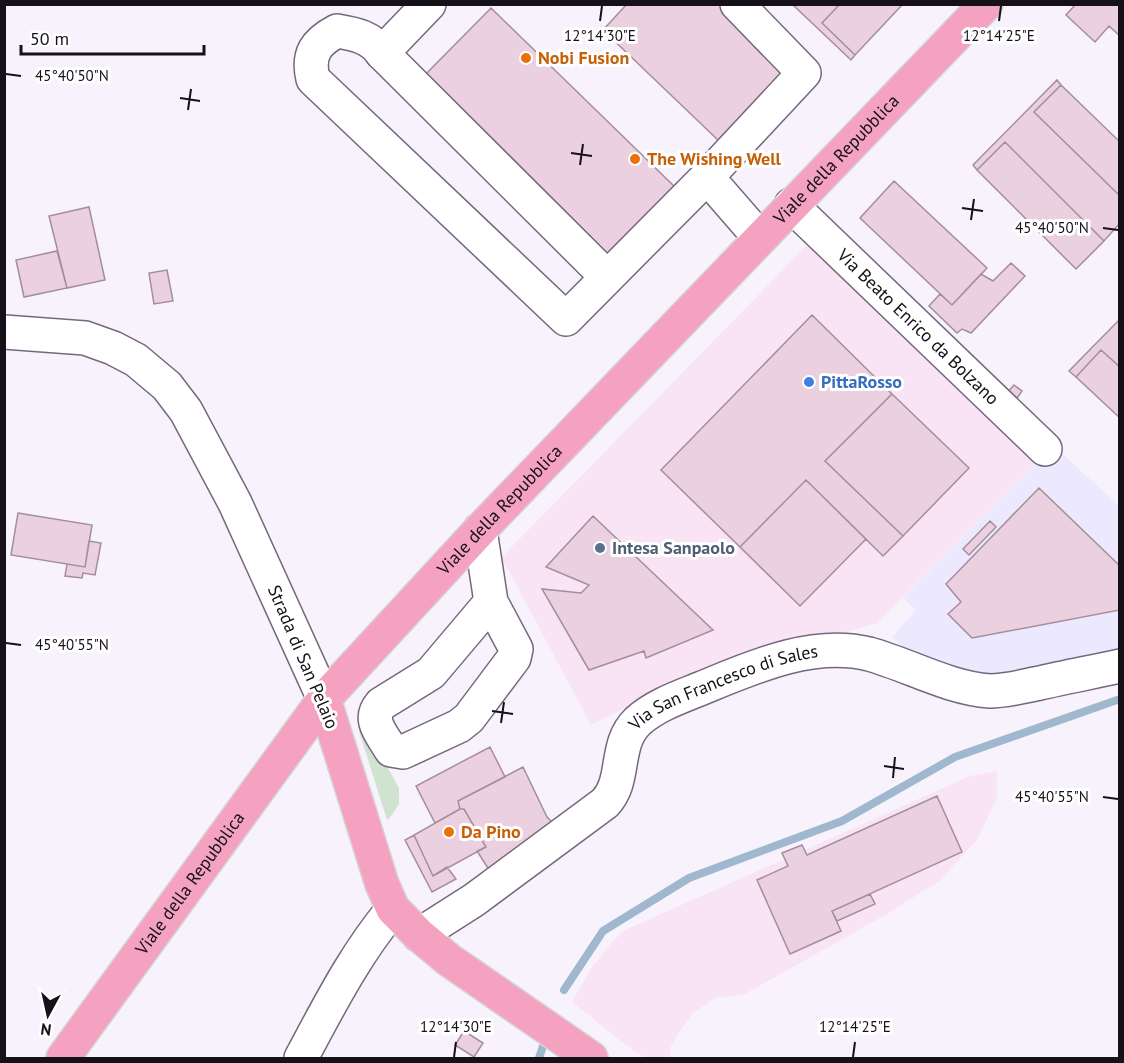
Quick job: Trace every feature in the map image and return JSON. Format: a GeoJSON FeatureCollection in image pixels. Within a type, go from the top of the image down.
{"type":"FeatureCollection","features":[{"type":"Feature","properties":{"kind":"main road","name":"Viale della Repubblica"},"geometry":{"type":"LineString","coordinates":[[63,1059],[324,699],[480,530],[986,4]]}},
{"type":"Feature","properties":{"kind":"main road","name":"Strada di San Pelaio"},"geometry":{"type":"LineString","coordinates":[[324,699],[382,884],[393,909],[418,935],[449,960],[591,1059]]}},
{"type":"Feature","properties":{"kind":"street"},"geometry":{"type":"LineString","coordinates":[[382,53],[429,4]]}},
{"type":"Feature","properties":{"kind":"street"},"geometry":{"type":"LineString","coordinates":[[607,277],[377,47],[360,35],[337,31],[322,39],[315,49],[310,66],[313,79],[566,319],[707,177],[804,73],[737,4]]}},
{"type":"Feature","properties":{"kind":"street"},"geometry":{"type":"LineString","coordinates":[[707,177],[759,238]]}},
{"type":"Feature","properties":{"kind":"street","name":"Via Beato Enrico da Bolzano"},"geometry":{"type":"LineString","coordinates":[[792,205],[1045,449]]}},
{"type":"Feature","properties":{"kind":"street","name":"Strada di San Pelaio"},"geometry":{"type":"LineString","coordinates":[[4,332],[85,338],[113,348],[136,360],[167,386],[186,411],[235,503],[324,699]]}},
{"type":"Feature","properties":{"kind":"street"},"geometry":{"type":"LineString","coordinates":[[480,530],[491,602],[516,649],[514,658],[469,718],[459,726],[403,752],[392,750],[374,719],[375,711],[381,704],[431,673],[491,602]]}},
{"type":"Feature","properties":{"kind":"street","name":"Via San Francesco di Sales"},"geometry":{"type":"LineString","coordinates":[[418,935],[474,900],[605,803],[615,791],[619,761],[629,732],[644,716],[669,701],[746,670],[808,653],[849,651],[868,654],[948,682],[991,691],[1016,688],[1119,666]]}},
{"type":"Feature","properties":{"kind":"street"},"geometry":{"type":"LineString","coordinates":[[301,1059],[351,965],[393,909]]}},
{"type":"Feature","properties":{"kind":"shaded area"},"geometry":{"type":"Polygon","coordinates":[[[815,237],[1039,459],[876,624],[792,645],[660,691],[591,725],[509,571],[500,559],[815,237]]]}},
{"type":"Feature","properties":{"kind":"shaded area"},"geometry":{"type":"Polygon","coordinates":[[[1053,445],[1119,506],[1119,656],[997,682],[921,663],[892,637],[916,610],[903,598],[1053,445]]]}},
{"type":"Feature","properties":{"kind":"shaded area"},"geometry":{"type":"Polygon","coordinates":[[[997,771],[997,798],[977,840],[939,881],[887,914],[745,994],[715,998],[693,1013],[670,1048],[671,1058],[647,1058],[636,1053],[572,1002],[591,969],[612,942],[625,930],[785,859],[782,853],[802,845],[805,850],[970,776],[997,771]]]}},
{"type":"Feature","properties":{"kind":"green space"},"geometry":{"type":"Polygon","coordinates":[[[365,726],[399,788],[399,804],[387,820],[359,731],[365,726]]]}},
{"type":"Feature","properties":{"kind":"building"},"geometry":{"type":"Polygon","coordinates":[[[627,4],[719,4],[788,72],[720,142],[603,30],[627,4]]]}},
{"type":"Feature","properties":{"kind":"building"},"geometry":{"type":"Polygon","coordinates":[[[792,4],[840,4],[822,23],[855,55],[851,60],[792,4]]]}},
{"type":"Feature","properties":{"kind":"building"},"geometry":{"type":"Polygon","coordinates":[[[840,4],[903,4],[855,55],[822,23],[840,4]]]}},
{"type":"Feature","properties":{"kind":"building"},"geometry":{"type":"Polygon","coordinates":[[[1076,4],[1120,4],[1120,36],[1109,26],[1095,42],[1066,15],[1076,4]]]}},
{"type":"Feature","properties":{"kind":"building"},"geometry":{"type":"Polygon","coordinates":[[[491,8],[676,188],[607,259],[421,79],[491,8]]]}},
{"type":"Feature","properties":{"kind":"building"},"geometry":{"type":"Polygon","coordinates":[[[1057,80],[1061,85],[1034,112],[1120,196],[1120,223],[1104,241],[1005,142],[977,170],[973,165],[1057,80]]]}},
{"type":"Feature","properties":{"kind":"building"},"geometry":{"type":"Polygon","coordinates":[[[1061,85],[1120,142],[1120,196],[1034,112],[1061,85]]]}},
{"type":"Feature","properties":{"kind":"building"},"geometry":{"type":"Polygon","coordinates":[[[1005,142],[1104,241],[1076,269],[977,170],[1005,142]]]}},
{"type":"Feature","properties":{"kind":"building"},"geometry":{"type":"Polygon","coordinates":[[[894,181],[987,268],[952,305],[860,218],[894,181]]]}},
{"type":"Feature","properties":{"kind":"building"},"geometry":{"type":"Polygon","coordinates":[[[89,207],[105,280],[67,288],[49,216],[89,207]]]}},
{"type":"Feature","properties":{"kind":"building"},"geometry":{"type":"Polygon","coordinates":[[[57,251],[67,288],[24,297],[16,260],[57,251]]]}},
{"type":"Feature","properties":{"kind":"building"},"geometry":{"type":"Polygon","coordinates":[[[1011,263],[1025,276],[971,333],[962,329],[957,333],[929,306],[940,294],[952,305],[981,274],[993,281],[1011,263]]]}},
{"type":"Feature","properties":{"kind":"building"},"geometry":{"type":"Polygon","coordinates":[[[167,270],[173,301],[154,304],[149,273],[167,270]]]}},
{"type":"Feature","properties":{"kind":"building"},"geometry":{"type":"Polygon","coordinates":[[[812,315],[892,394],[825,461],[903,536],[883,556],[806,480],[740,547],[661,470],[812,315]]]}},
{"type":"Feature","properties":{"kind":"building"},"geometry":{"type":"Polygon","coordinates":[[[1120,319],[1120,367],[1101,350],[1076,377],[1069,371],[1120,319]]]}},
{"type":"Feature","properties":{"kind":"building"},"geometry":{"type":"Polygon","coordinates":[[[1101,350],[1120,367],[1120,418],[1076,377],[1101,350]]]}},
{"type":"Feature","properties":{"kind":"building"},"geometry":{"type":"Polygon","coordinates":[[[1014,385],[1022,391],[1015,401],[1006,394],[1014,385]]]}},
{"type":"Feature","properties":{"kind":"building"},"geometry":{"type":"Polygon","coordinates":[[[892,394],[969,468],[903,536],[825,461],[892,394]]]}},
{"type":"Feature","properties":{"kind":"building"},"geometry":{"type":"Polygon","coordinates":[[[806,480],[866,539],[800,606],[740,547],[806,480]]]}},
{"type":"Feature","properties":{"kind":"building"},"geometry":{"type":"Polygon","coordinates":[[[1039,488],[1120,566],[1120,610],[972,638],[948,614],[961,602],[946,584],[1039,488]]]}},
{"type":"Feature","properties":{"kind":"building"},"geometry":{"type":"Polygon","coordinates":[[[18,513],[92,525],[85,567],[11,555],[18,513]]]}},
{"type":"Feature","properties":{"kind":"building"},"geometry":{"type":"Polygon","coordinates":[[[593,516],[713,630],[646,658],[644,651],[589,670],[542,589],[581,593],[589,585],[546,567],[593,516]]]}},
{"type":"Feature","properties":{"kind":"building"},"geometry":{"type":"Polygon","coordinates":[[[990,521],[996,527],[969,555],[963,549],[990,521]]]}},
{"type":"Feature","properties":{"kind":"building"},"geometry":{"type":"Polygon","coordinates":[[[89,541],[101,543],[95,575],[83,573],[82,578],[65,576],[67,564],[85,567],[89,541]]]}},
{"type":"Feature","properties":{"kind":"building"},"geometry":{"type":"Polygon","coordinates":[[[490,747],[505,777],[458,801],[460,809],[435,823],[416,786],[490,747]]]}},
{"type":"Feature","properties":{"kind":"building"},"geometry":{"type":"Polygon","coordinates":[[[523,767],[547,817],[556,826],[493,876],[477,851],[486,847],[464,809],[460,809],[458,801],[523,767]]]}},
{"type":"Feature","properties":{"kind":"building"},"geometry":{"type":"Polygon","coordinates":[[[937,796],[962,852],[832,911],[841,931],[790,954],[757,880],[788,866],[782,853],[802,845],[807,855],[937,796]]]}},
{"type":"Feature","properties":{"kind":"building"},"geometry":{"type":"Polygon","coordinates":[[[460,809],[464,809],[486,847],[433,876],[414,835],[460,809]]]}},
{"type":"Feature","properties":{"kind":"building"},"geometry":{"type":"Polygon","coordinates":[[[414,835],[433,876],[447,867],[456,879],[432,892],[405,840],[414,835]]]}},
{"type":"Feature","properties":{"kind":"building"},"geometry":{"type":"Polygon","coordinates":[[[870,894],[875,904],[837,921],[832,911],[870,894]]]}},
{"type":"Feature","properties":{"kind":"building"},"geometry":{"type":"Polygon","coordinates":[[[464,1031],[483,1043],[474,1057],[455,1045],[464,1031]]]}},
{"type":"Feature","properties":{"kind":"waterway"},"geometry":{"type":"LineString","coordinates":[[564,990],[603,931],[689,878],[842,821],[955,757],[1120,699]]}},
{"type":"Feature","properties":{"kind":"waterway"},"geometry":{"type":"LineString","coordinates":[[539,1058],[543,1046]]}},
{"type":"Feature","properties":{"kind":"place","name":"Nobi Fusion"},"geometry":{"type":"Point","coordinates":[526,58]}},
{"type":"Feature","properties":{"kind":"place","name":"The Wishing Well"},"geometry":{"type":"Point","coordinates":[635,159]}},
{"type":"Feature","properties":{"kind":"place","name":"PittaRosso"},"geometry":{"type":"Point","coordinates":[809,382]}},
{"type":"Feature","properties":{"kind":"place","name":"Intesa Sanpaolo"},"geometry":{"type":"Point","coordinates":[600,548]}},
{"type":"Feature","properties":{"kind":"place","name":"Da Pino"},"geometry":{"type":"Point","coordinates":[449,832]}}]}
